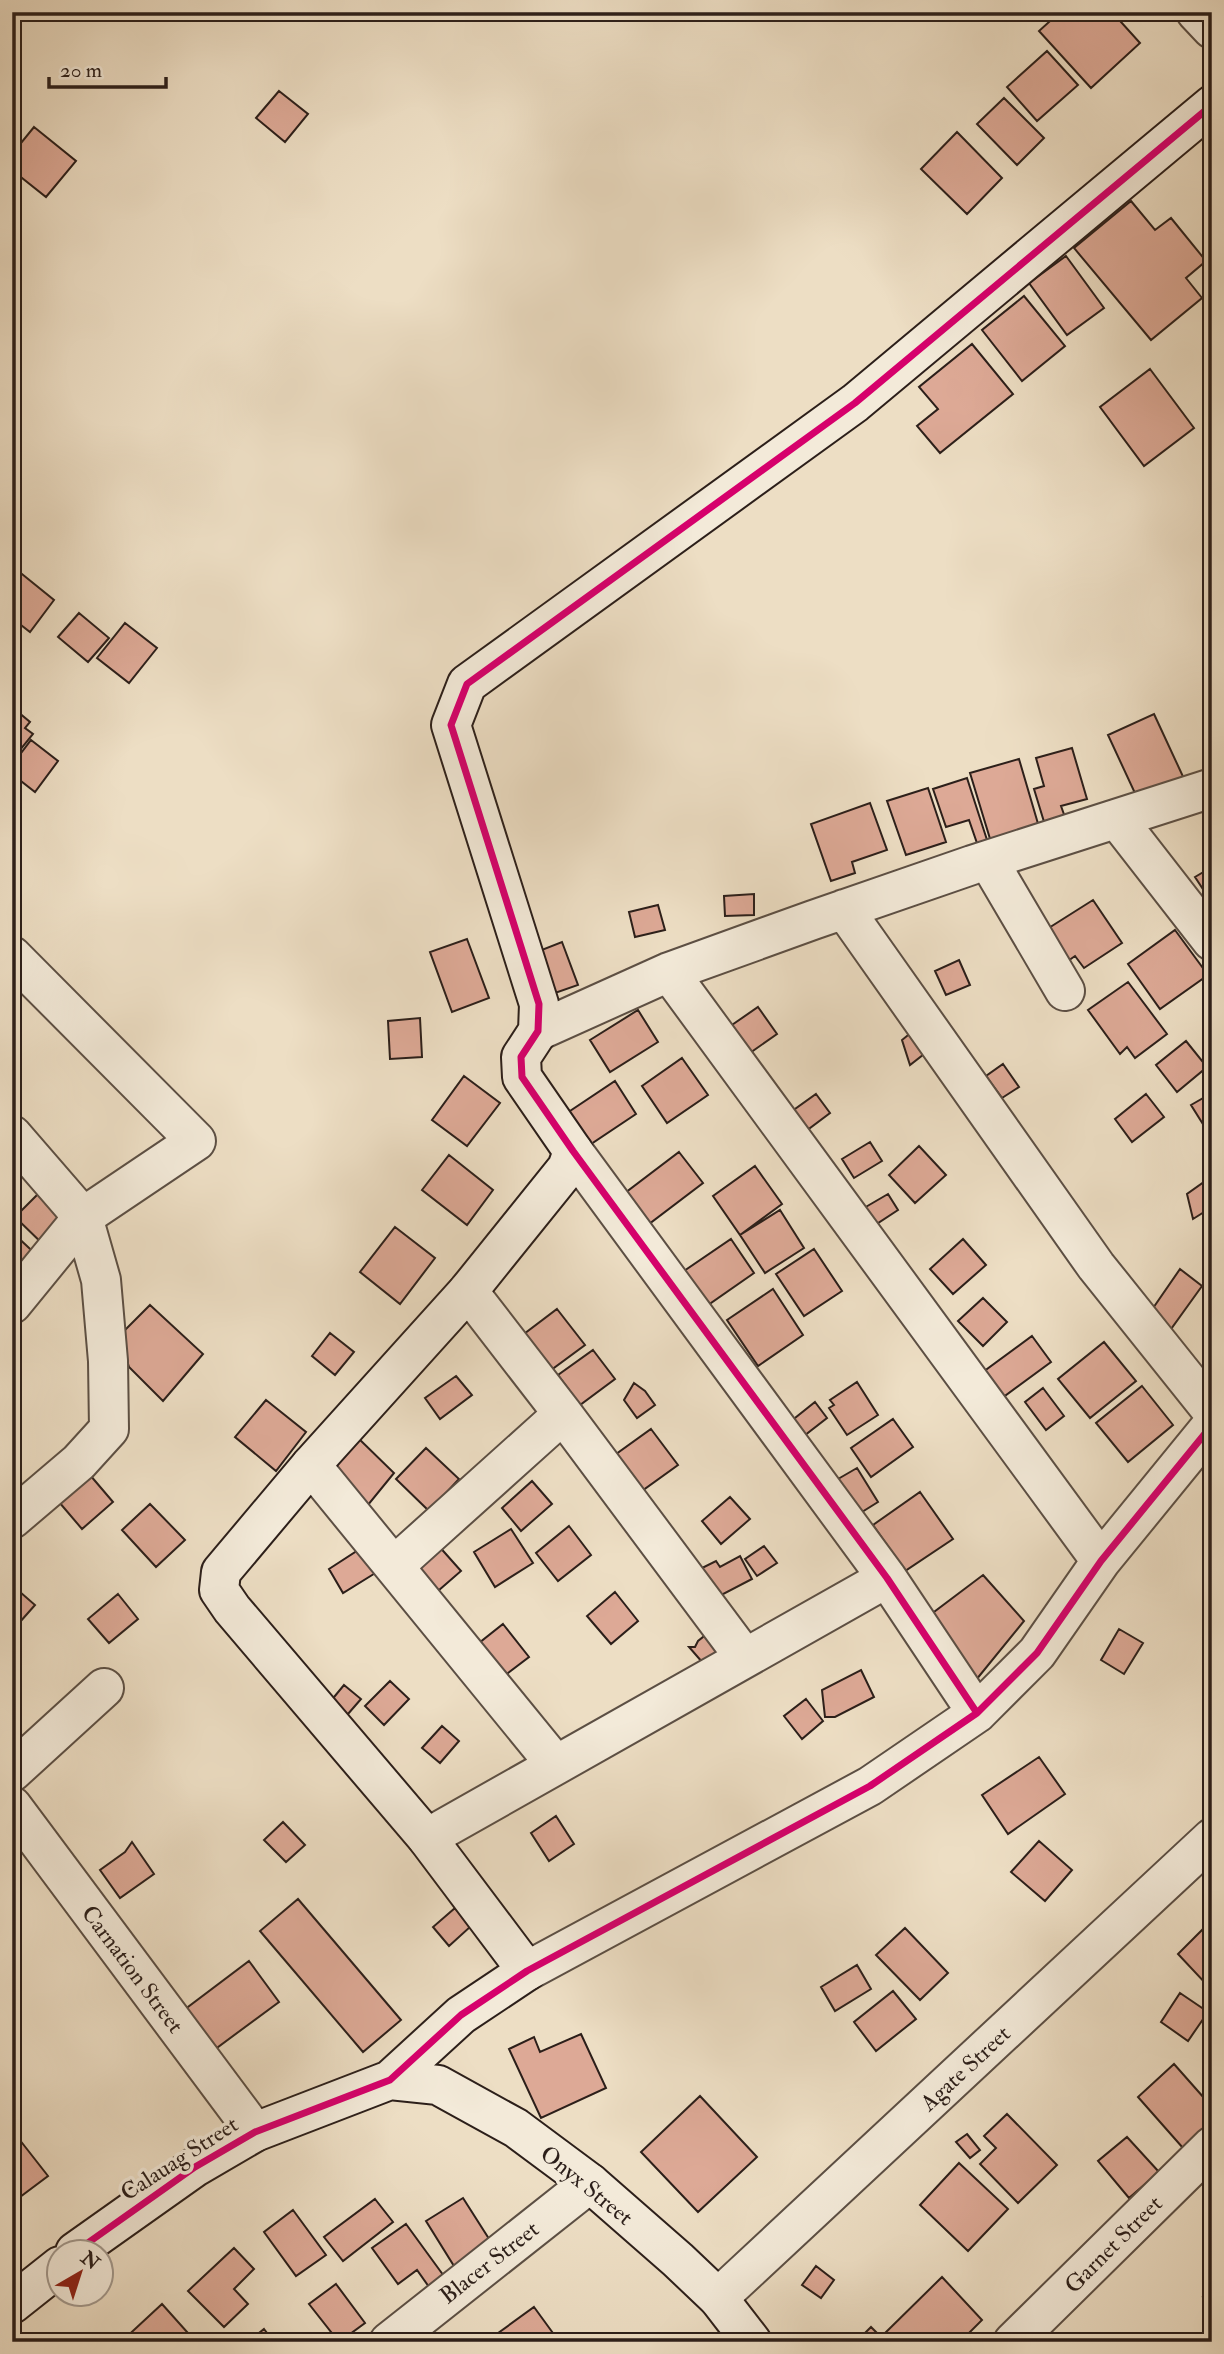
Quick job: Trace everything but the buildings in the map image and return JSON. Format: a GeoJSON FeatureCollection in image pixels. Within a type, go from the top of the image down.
{"type":"FeatureCollection","features":[{"type":"Feature","properties":{"kind":"street"},"geometry":{"type":"LineString","coordinates":[[1196,12],[1212,29]]}},
{"type":"Feature","properties":{"kind":"street"},"geometry":{"type":"LineString","coordinates":[[977,1713],[887,1578],[573,1151],[522,1077],[521,1057],[538,1031],[539,1004],[450,725],[467,684],[855,403],[1212,105]]}},
{"type":"Feature","properties":{"kind":"street"},"geometry":{"type":"LineString","coordinates":[[538,1031],[669,972],[988,860],[1212,788]]}},
{"type":"Feature","properties":{"kind":"street"},"geometry":{"type":"LineString","coordinates":[[1117,819],[1212,941]]}},
{"type":"Feature","properties":{"kind":"street"},"geometry":{"type":"LineString","coordinates":[[988,860],[1065,991]]}},
{"type":"Feature","properties":{"kind":"street"},"geometry":{"type":"LineString","coordinates":[[844,909],[1096,1266],[1212,1411]]}},
{"type":"Feature","properties":{"kind":"street"},"geometry":{"type":"LineString","coordinates":[[12,956],[196,1141],[83,1217],[12,1304]]}},
{"type":"Feature","properties":{"kind":"street"},"geometry":{"type":"LineString","coordinates":[[669,972],[1101,1561]]}},
{"type":"Feature","properties":{"kind":"street"},"geometry":{"type":"LineString","coordinates":[[12,1519],[79,1462],[109,1429],[108,1361],[101,1280],[83,1217],[13,1138]]}},
{"type":"Feature","properties":{"kind":"street"},"geometry":{"type":"LineString","coordinates":[[527,1971],[428,1838],[232,1609],[219,1590],[221,1572],[311,1465],[468,1291],[567,1168],[573,1151]]}},
{"type":"Feature","properties":{"kind":"street"},"geometry":{"type":"LineString","coordinates":[[468,1291],[745,1658]]}},
{"type":"Feature","properties":{"kind":"street"},"geometry":{"type":"LineString","coordinates":[[394,1566],[563,1414]]}},
{"type":"Feature","properties":{"kind":"street"},"geometry":{"type":"LineString","coordinates":[[390,2080],[461,2015],[527,1971],[870,1786],[977,1713],[1037,1653],[1101,1561],[1212,1425]]}},
{"type":"Feature","properties":{"kind":"street"},"geometry":{"type":"LineString","coordinates":[[311,1465],[556,1765]]}},
{"type":"Feature","properties":{"kind":"street"},"geometry":{"type":"LineString","coordinates":[[428,1838],[887,1578]]}},
{"type":"Feature","properties":{"kind":"street"},"geometry":{"type":"LineString","coordinates":[[12,1773],[104,1688]]}},
{"type":"Feature","properties":{"kind":"street","name":"Carnation Street"},"geometry":{"type":"LineString","coordinates":[[12,1806],[255,2132]]}},
{"type":"Feature","properties":{"kind":"street","name":"Agate Street"},"geometry":{"type":"LineString","coordinates":[[718,2298],[1212,1838]]}},
{"type":"Feature","properties":{"kind":"street","name":"Calauag Street"},"geometry":{"type":"LineString","coordinates":[[95,2238],[195,2167],[255,2132],[390,2080]]}},
{"type":"Feature","properties":{"kind":"street","name":"Onyx Street"},"geometry":{"type":"LineString","coordinates":[[390,2080],[438,2085],[516,2128],[590,2183],[718,2298],[752,2342]]}},
{"type":"Feature","properties":{"kind":"street","name":"Garnet Street"},"geometry":{"type":"LineString","coordinates":[[1013,2342],[1212,2146]]}},
{"type":"Feature","properties":{"kind":"street","name":"Blacer Street"},"geometry":{"type":"LineString","coordinates":[[389,2342],[590,2183]]}},
{"type":"Feature","properties":{"kind":"street"},"geometry":{"type":"LineString","coordinates":[[12,2304],[46,2277]]}},
{"type":"Feature","properties":{"kind":"cycle path"},"geometry":{"type":"LineString","coordinates":[[977,1713],[887,1578],[573,1151],[522,1077],[521,1057],[538,1031],[539,1004],[451,725],[467,684],[855,403],[1212,105]]}},
{"type":"Feature","properties":{"kind":"cycle path"},"geometry":{"type":"LineString","coordinates":[[95,2238],[195,2167],[255,2132],[390,2080],[461,2015],[527,1971],[870,1786],[977,1713],[1037,1653],[1101,1561],[1212,1425]]}}]}
